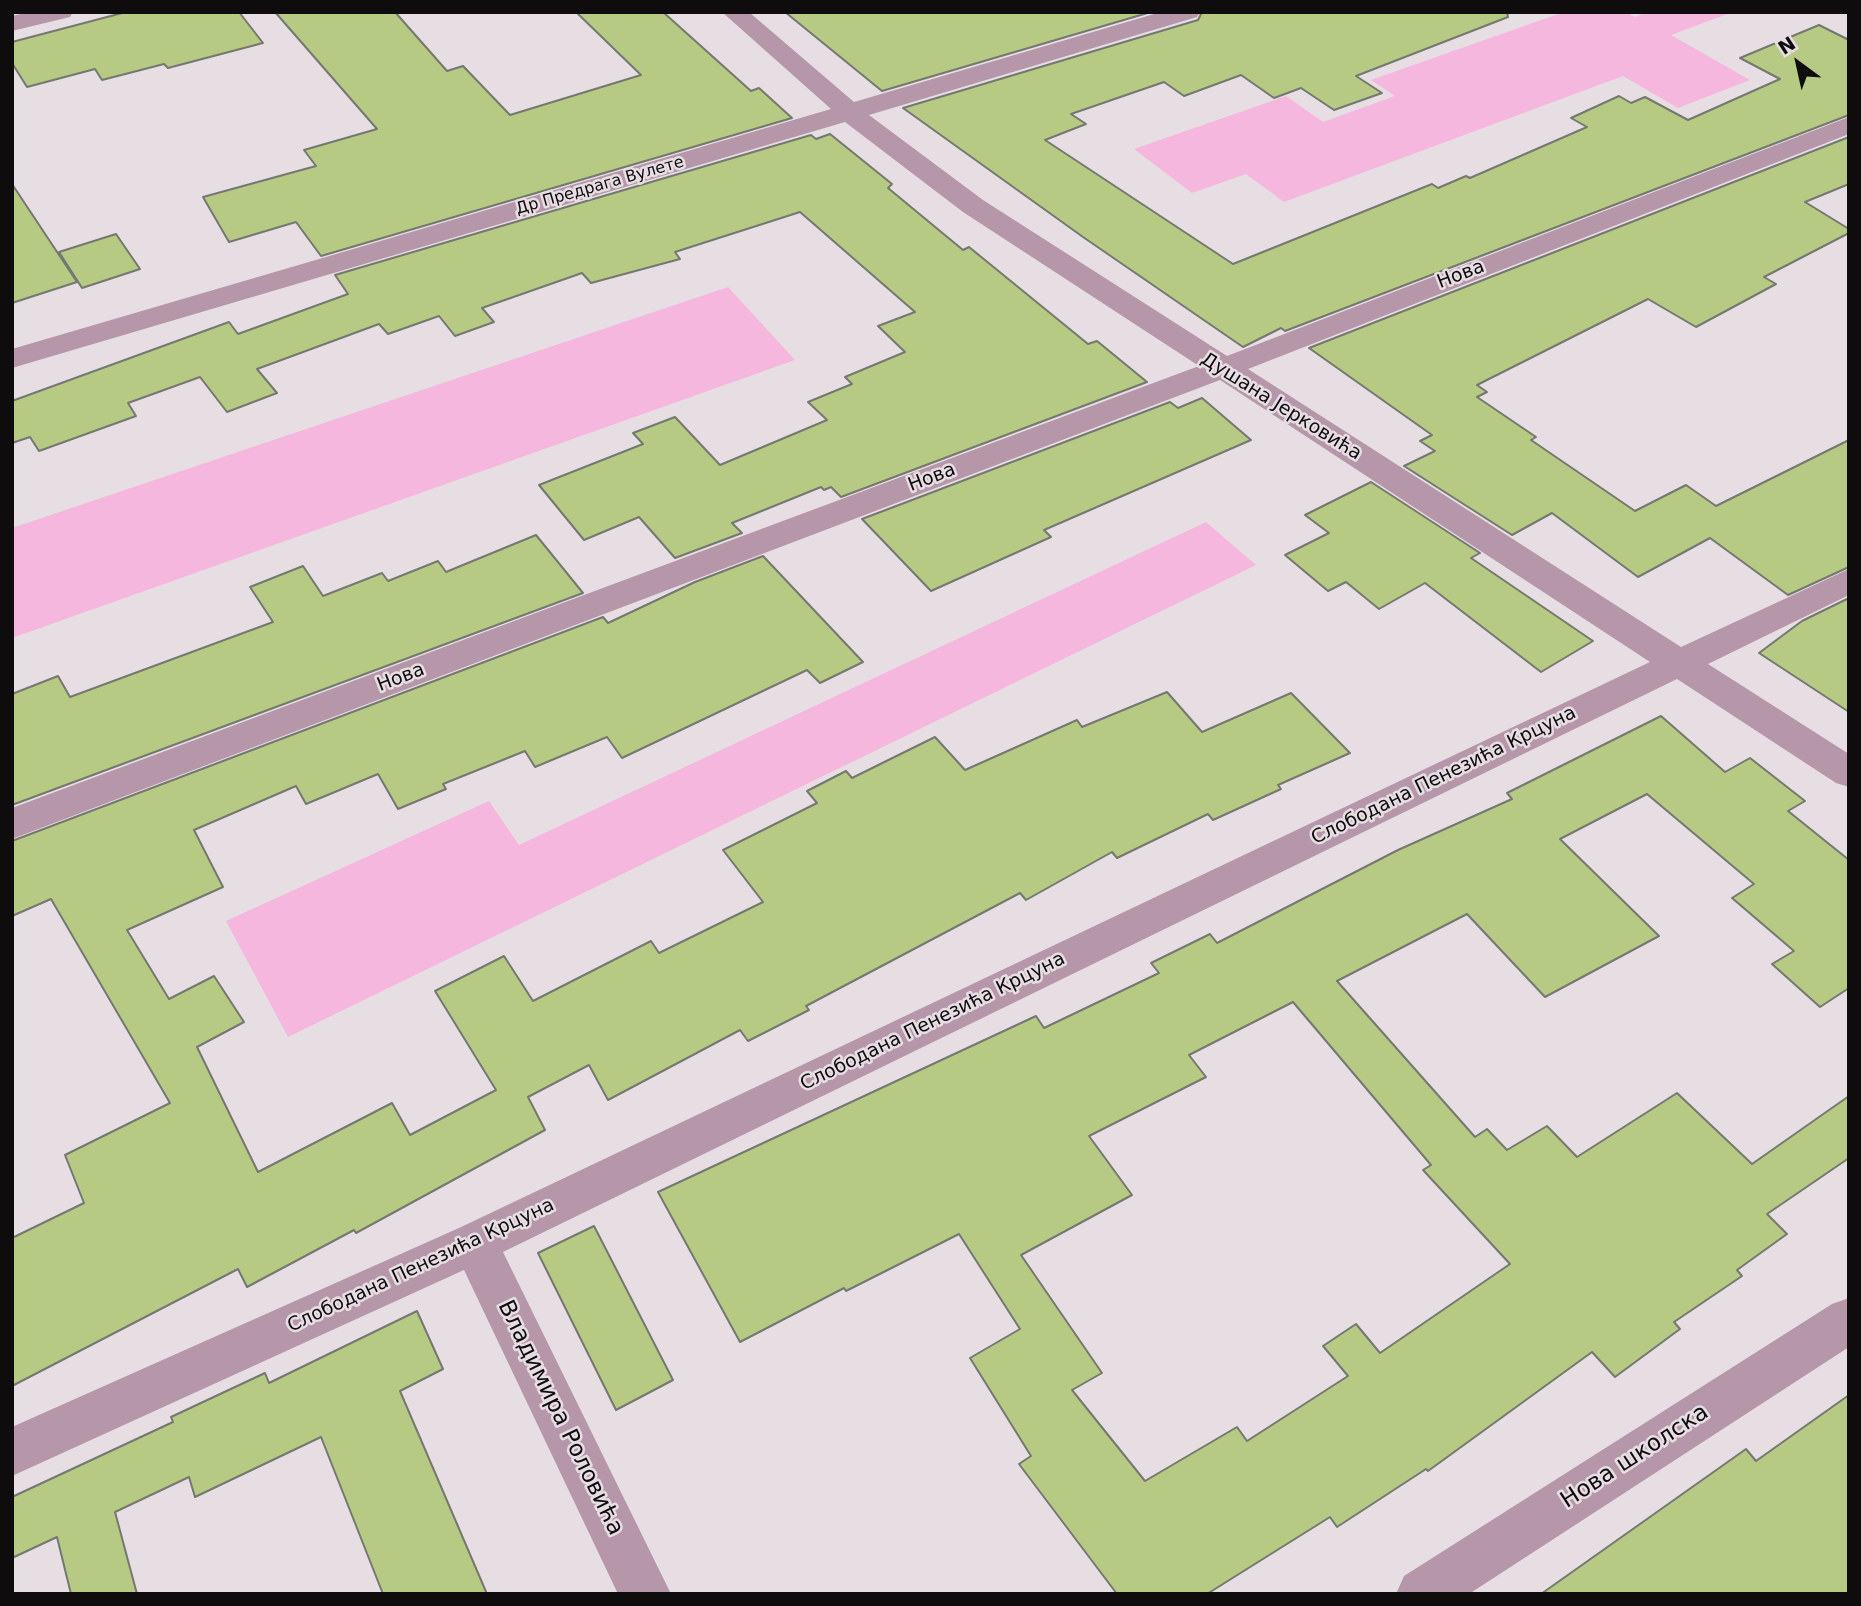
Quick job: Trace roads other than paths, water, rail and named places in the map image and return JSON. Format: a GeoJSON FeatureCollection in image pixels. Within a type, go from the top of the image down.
{"type":"FeatureCollection","features":[{"type":"Feature","properties":{"kind":"street"},"geometry":{"type":"LineString","coordinates":[[12,24],[61,12]]}},
{"type":"Feature","properties":{"kind":"street","name":"Душана Јерковића"},"geometry":{"type":"LineString","coordinates":[[734,12],[849,113],[973,206],[1849,773]]}},
{"type":"Feature","properties":{"kind":"street","name":"Др Предрага Вулете"},"geometry":{"type":"LineString","coordinates":[[12,359],[1188,12]]}},
{"type":"Feature","properties":{"kind":"street","name":"Нова"},"geometry":{"type":"LineString","coordinates":[[12,824],[1221,369],[1849,125]]}},
{"type":"Feature","properties":{"kind":"street","name":"Слободана Пенезића Крцуна"},"geometry":{"type":"LineString","coordinates":[[12,1452],[475,1243],[1849,581]]}},
{"type":"Feature","properties":{"kind":"street","name":"Владимира Роловића"},"geometry":{"type":"LineString","coordinates":[[475,1243],[645,1594]]}},
{"type":"Feature","properties":{"kind":"street","name":"Нова школска"},"geometry":{"type":"LineString","coordinates":[[1422,1594],[1849,1320]]}}]}
